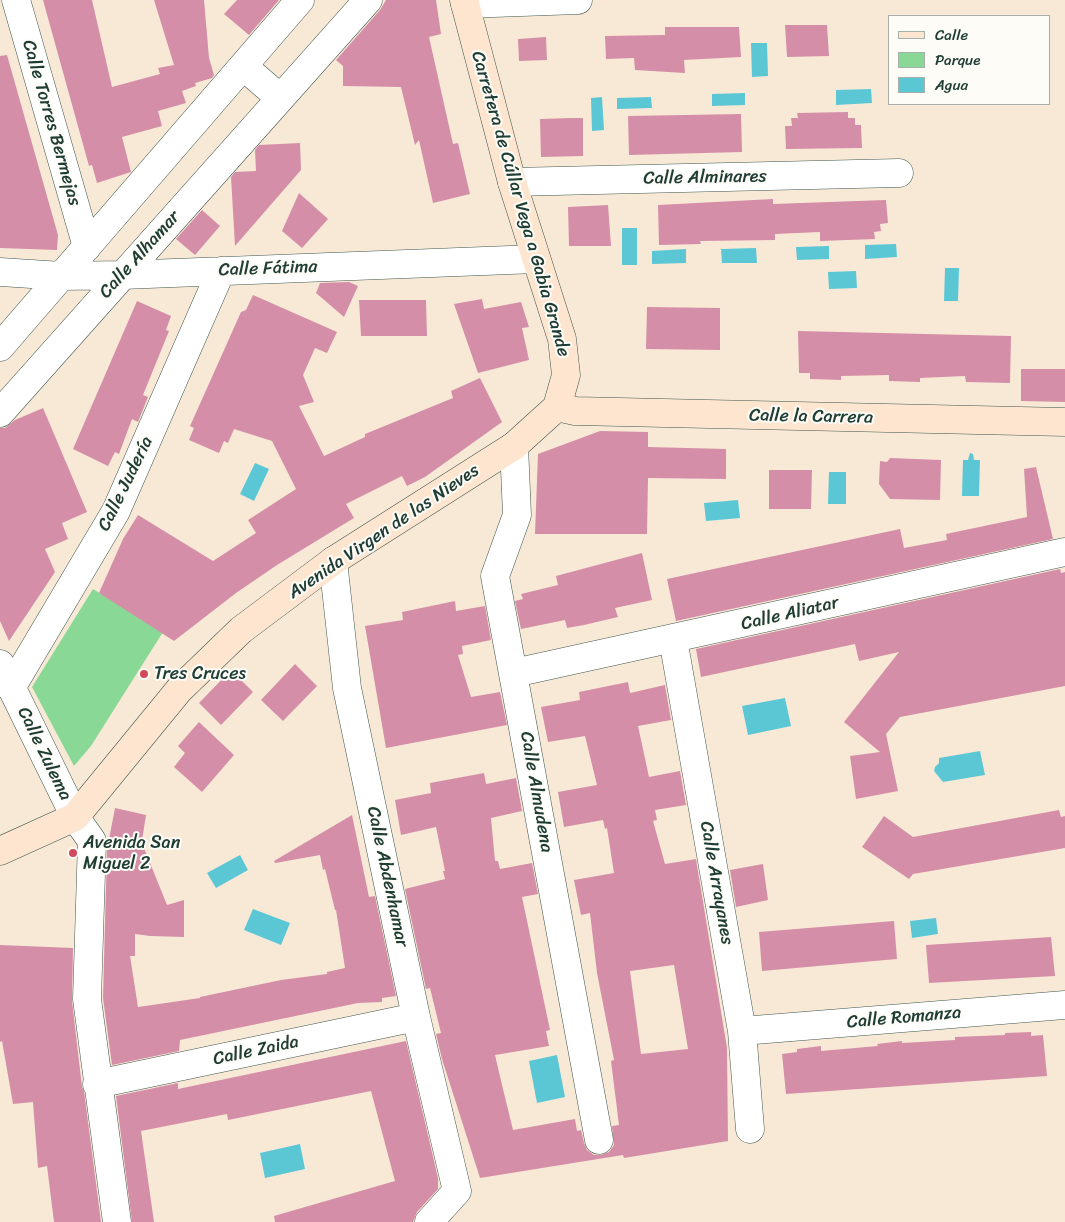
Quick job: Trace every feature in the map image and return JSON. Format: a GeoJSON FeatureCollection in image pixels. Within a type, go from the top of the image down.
{"type":"FeatureCollection","features":[{"type":"Feature","properties":{"kind":"street","name":"Calle Torres Bermejas"},"geometry":{"type":"LineString","coordinates":[[16,0],[87,247]]}},
{"type":"Feature","properties":{"kind":"street"},"geometry":{"type":"LineString","coordinates":[[0,347],[300,0]]}},
{"type":"Feature","properties":{"kind":"street","name":"Calle Alhamar"},"geometry":{"type":"LineString","coordinates":[[0,413],[368,0]]}},
{"type":"Feature","properties":{"kind":"street"},"geometry":{"type":"LineString","coordinates":[[464,2],[578,0]]}},
{"type":"Feature","properties":{"kind":"street","name":"Carretera de Cúllar Vega a Gabia Grande"},"geometry":{"type":"LineString","coordinates":[[464,2],[512,182],[562,339],[566,374],[557,408]]}},
{"type":"Feature","properties":{"kind":"street"},"geometry":{"type":"LineString","coordinates":[[243,66],[280,98]]}},
{"type":"Feature","properties":{"kind":"street","name":"Calle Alminares"},"geometry":{"type":"LineString","coordinates":[[512,182],[899,173]]}},
{"type":"Feature","properties":{"kind":"street","name":"Calle Fátima"},"geometry":{"type":"LineString","coordinates":[[0,272],[62,276],[122,275],[536,259]]}},
{"type":"Feature","properties":{"kind":"street","name":"Calle Judería"},"geometry":{"type":"LineString","coordinates":[[6,676],[116,511],[221,271]]}},
{"type":"Feature","properties":{"kind":"street","name":"Calle la Carrera"},"geometry":{"type":"LineString","coordinates":[[557,408],[575,411],[1065,422]]}},
{"type":"Feature","properties":{"kind":"street","name":"Avenida Virgen de las Nieves"},"geometry":{"type":"LineString","coordinates":[[75,817],[179,690],[241,630],[333,561],[514,446],[557,408]]}},
{"type":"Feature","properties":{"kind":"street","name":"Calle Almudena"},"geometry":{"type":"LineString","coordinates":[[514,446],[517,515],[495,576],[599,1140]]}},
{"type":"Feature","properties":{"kind":"street","name":"Calle Aliatar"},"geometry":{"type":"LineString","coordinates":[[514,673],[673,640],[1065,552]]}},
{"type":"Feature","properties":{"kind":"street","name":"Calle Abdenhamar"},"geometry":{"type":"LineString","coordinates":[[333,561],[347,688],[416,1017],[457,1191],[430,1222]]}},
{"type":"Feature","properties":{"kind":"street","name":"Calle Arrayanes"},"geometry":{"type":"LineString","coordinates":[[673,640],[742,1031],[750,1128]]}},
{"type":"Feature","properties":{"kind":"street","name":"Calle Zulema"},"geometry":{"type":"LineString","coordinates":[[6,676],[75,817],[92,841],[87,999],[117,1222]]}},
{"type":"Feature","properties":{"kind":"street"},"geometry":{"type":"LineString","coordinates":[[0,851],[75,817]]}},
{"type":"Feature","properties":{"kind":"street","name":"Calle Romanza"},"geometry":{"type":"LineString","coordinates":[[742,1031],[1065,1006]]}},
{"type":"Feature","properties":{"kind":"street","name":"Calle Zaida"},"geometry":{"type":"LineString","coordinates":[[97,1084],[416,1017]]}},
{"type":"Feature","properties":{"kind":"green space"},"geometry":{"type":"Polygon","coordinates":[[[93,589],[163,632],[91,746],[74,766],[32,687],[93,589]]]}},
{"type":"Feature","properties":{"kind":"water"},"geometry":{"type":"Polygon","coordinates":[[[751,43],[767,43],[768,76],[752,77],[751,43]]]}},
{"type":"Feature","properties":{"kind":"water"},"geometry":{"type":"Polygon","coordinates":[[[871,89],[872,103],[836,105],[836,90],[871,89]]]}},
{"type":"Feature","properties":{"kind":"water"},"geometry":{"type":"Polygon","coordinates":[[[745,93],[745,105],[712,106],[712,94],[745,93]]]}},
{"type":"Feature","properties":{"kind":"water"},"geometry":{"type":"Polygon","coordinates":[[[602,97],[604,130],[592,131],[591,98],[602,97]]]}},
{"type":"Feature","properties":{"kind":"water"},"geometry":{"type":"Polygon","coordinates":[[[651,97],[652,108],[617,109],[617,98],[651,97]]]}},
{"type":"Feature","properties":{"kind":"water"},"geometry":{"type":"Polygon","coordinates":[[[622,228],[637,228],[637,265],[622,265],[622,228]]]}},
{"type":"Feature","properties":{"kind":"water"},"geometry":{"type":"Polygon","coordinates":[[[896,244],[897,257],[865,259],[865,245],[896,244]]]}},
{"type":"Feature","properties":{"kind":"water"},"geometry":{"type":"Polygon","coordinates":[[[829,246],[829,259],[797,260],[796,247],[829,246]]]}},
{"type":"Feature","properties":{"kind":"water"},"geometry":{"type":"Polygon","coordinates":[[[756,248],[757,263],[722,263],[721,249],[756,248]]]}},
{"type":"Feature","properties":{"kind":"water"},"geometry":{"type":"Polygon","coordinates":[[[686,249],[686,263],[652,264],[652,251],[686,249]]]}},
{"type":"Feature","properties":{"kind":"water"},"geometry":{"type":"Polygon","coordinates":[[[945,268],[959,268],[958,301],[944,301],[945,268]]]}},
{"type":"Feature","properties":{"kind":"water"},"geometry":{"type":"Polygon","coordinates":[[[856,271],[857,288],[829,289],[828,272],[856,271]]]}},
{"type":"Feature","properties":{"kind":"water"},"geometry":{"type":"Polygon","coordinates":[[[970,453],[973,454],[974,460],[980,460],[979,496],[962,496],[963,460],[968,460],[970,453]]]}},
{"type":"Feature","properties":{"kind":"water"},"geometry":{"type":"Polygon","coordinates":[[[255,463],[269,469],[254,501],[240,494],[255,463]]]}},
{"type":"Feature","properties":{"kind":"water"},"geometry":{"type":"Polygon","coordinates":[[[829,472],[846,472],[846,504],[828,504],[829,472]]]}},
{"type":"Feature","properties":{"kind":"water"},"geometry":{"type":"Polygon","coordinates":[[[738,500],[740,518],[706,521],[704,503],[738,500]]]}},
{"type":"Feature","properties":{"kind":"water"},"geometry":{"type":"Polygon","coordinates":[[[785,698],[791,726],[748,735],[742,706],[785,698]]]}},
{"type":"Feature","properties":{"kind":"water"},"geometry":{"type":"Polygon","coordinates":[[[980,751],[985,775],[943,782],[934,771],[939,763],[939,758],[980,751]]]}},
{"type":"Feature","properties":{"kind":"water"},"geometry":{"type":"Polygon","coordinates":[[[240,855],[248,870],[216,888],[207,873],[240,855]]]}},
{"type":"Feature","properties":{"kind":"water"},"geometry":{"type":"Polygon","coordinates":[[[253,909],[290,923],[281,945],[244,930],[253,909]]]}},
{"type":"Feature","properties":{"kind":"water"},"geometry":{"type":"Polygon","coordinates":[[[936,918],[938,934],[912,938],[910,921],[936,918]]]}},
{"type":"Feature","properties":{"kind":"water"},"geometry":{"type":"Polygon","coordinates":[[[557,1055],[565,1097],[537,1103],[529,1061],[557,1055]]]}},
{"type":"Feature","properties":{"kind":"water"},"geometry":{"type":"Polygon","coordinates":[[[300,1144],[305,1169],[265,1178],[260,1153],[300,1144]]]}},
{"type":"Feature","properties":{"kind":"building"},"geometry":{"type":"Polygon","coordinates":[[[43,0],[92,0],[112,87],[160,74],[158,68],[174,65],[154,0],[204,0],[209,58],[214,75],[212,78],[195,83],[196,86],[182,91],[186,103],[158,111],[162,126],[122,137],[131,172],[97,183],[92,165],[89,166],[43,0]]]}},
{"type":"Feature","properties":{"kind":"building"},"geometry":{"type":"Polygon","coordinates":[[[237,0],[279,0],[249,35],[224,14],[237,0]]]}},
{"type":"Feature","properties":{"kind":"building"},"geometry":{"type":"Polygon","coordinates":[[[386,0],[436,0],[441,34],[429,37],[453,144],[458,143],[470,194],[433,203],[419,140],[415,145],[401,87],[343,86],[343,66],[336,60],[380,10],[386,0]]]}},
{"type":"Feature","properties":{"kind":"building"},"geometry":{"type":"Polygon","coordinates":[[[785,25],[827,25],[829,56],[787,57],[785,25]]]}},
{"type":"Feature","properties":{"kind":"building"},"geometry":{"type":"Polygon","coordinates":[[[665,27],[739,27],[741,57],[684,60],[685,73],[635,70],[634,58],[606,59],[605,36],[665,35],[665,27]]]}},
{"type":"Feature","properties":{"kind":"building"},"geometry":{"type":"Polygon","coordinates":[[[546,37],[547,60],[519,61],[518,39],[546,37]]]}},
{"type":"Feature","properties":{"kind":"building"},"geometry":{"type":"Polygon","coordinates":[[[7,55],[58,235],[57,250],[0,248],[0,56],[7,55]]]}},
{"type":"Feature","properties":{"kind":"building"},"geometry":{"type":"Polygon","coordinates":[[[848,112],[848,118],[855,118],[855,125],[861,125],[862,148],[786,149],[785,126],[792,126],[791,118],[798,118],[797,113],[848,112]]]}},
{"type":"Feature","properties":{"kind":"building"},"geometry":{"type":"Polygon","coordinates":[[[741,114],[742,152],[629,155],[628,116],[741,114]]]}},
{"type":"Feature","properties":{"kind":"building"},"geometry":{"type":"Polygon","coordinates":[[[583,118],[583,156],[541,157],[540,119],[583,118]]]}},
{"type":"Feature","properties":{"kind":"building"},"geometry":{"type":"Polygon","coordinates":[[[300,143],[301,170],[235,246],[231,177],[235,172],[256,171],[255,150],[259,145],[300,143]]]}},
{"type":"Feature","properties":{"kind":"building"},"geometry":{"type":"Polygon","coordinates":[[[299,193],[328,219],[302,248],[282,231],[299,193]]]}},
{"type":"Feature","properties":{"kind":"building"},"geometry":{"type":"Polygon","coordinates":[[[773,199],[773,204],[886,200],[888,223],[880,224],[881,231],[874,232],[875,239],[820,241],[820,232],[775,234],[775,240],[700,241],[701,244],[659,245],[658,205],[773,199]]]}},
{"type":"Feature","properties":{"kind":"building"},"geometry":{"type":"Polygon","coordinates":[[[608,205],[611,246],[569,246],[568,207],[608,205]]]}},
{"type":"Feature","properties":{"kind":"building"},"geometry":{"type":"Polygon","coordinates":[[[202,210],[220,226],[195,255],[176,239],[202,210]]]}},
{"type":"Feature","properties":{"kind":"building"},"geometry":{"type":"Polygon","coordinates":[[[349,282],[358,286],[344,317],[316,293],[320,283],[349,282]]]}},
{"type":"Feature","properties":{"kind":"building"},"geometry":{"type":"Polygon","coordinates":[[[253,295],[337,332],[327,353],[315,348],[303,375],[314,402],[299,406],[324,456],[365,437],[365,434],[453,398],[451,391],[480,378],[502,422],[425,477],[407,486],[402,476],[346,504],[354,518],[277,565],[236,593],[174,641],[99,593],[123,539],[138,515],[213,561],[256,533],[248,520],[296,489],[272,441],[234,429],[228,443],[224,441],[219,453],[189,440],[194,428],[190,426],[241,312],[246,310],[253,295]]]}},
{"type":"Feature","properties":{"kind":"building"},"geometry":{"type":"Polygon","coordinates":[[[482,299],[484,309],[521,302],[529,327],[522,328],[529,360],[478,373],[454,304],[482,299]]]}},
{"type":"Feature","properties":{"kind":"building"},"geometry":{"type":"Polygon","coordinates":[[[359,300],[426,300],[427,336],[361,336],[359,300]]]}},
{"type":"Feature","properties":{"kind":"building"},"geometry":{"type":"Polygon","coordinates":[[[137,301],[171,316],[166,330],[169,331],[143,395],[148,397],[138,422],[132,419],[119,454],[115,452],[108,466],[73,449],[137,301]]]}},
{"type":"Feature","properties":{"kind":"building"},"geometry":{"type":"Polygon","coordinates":[[[647,307],[720,308],[720,350],[646,349],[647,307]]]}},
{"type":"Feature","properties":{"kind":"building"},"geometry":{"type":"Polygon","coordinates":[[[798,331],[1011,336],[1010,383],[966,382],[965,376],[920,378],[920,382],[889,381],[889,375],[841,376],[841,380],[810,379],[810,373],[799,373],[798,331]]]}},
{"type":"Feature","properties":{"kind":"building"},"geometry":{"type":"Polygon","coordinates":[[[1021,369],[1065,369],[1065,402],[1021,401],[1021,369]]]}},
{"type":"Feature","properties":{"kind":"building"},"geometry":{"type":"Polygon","coordinates":[[[43,408],[87,512],[62,523],[68,539],[45,549],[55,572],[9,641],[0,621],[0,428],[5,428],[15,420],[43,408]]]}},
{"type":"Feature","properties":{"kind":"building"},"geometry":{"type":"Polygon","coordinates":[[[600,431],[648,432],[648,447],[726,449],[726,479],[648,478],[647,534],[535,534],[538,454],[600,431]]]}},
{"type":"Feature","properties":{"kind":"building"},"geometry":{"type":"Polygon","coordinates":[[[890,458],[941,460],[940,500],[890,499],[879,484],[880,461],[887,462],[890,458]]]}},
{"type":"Feature","properties":{"kind":"building"},"geometry":{"type":"Polygon","coordinates":[[[1036,467],[1053,539],[676,621],[667,579],[900,529],[904,548],[947,540],[946,534],[1027,517],[1024,469],[1036,467]]]}},
{"type":"Feature","properties":{"kind":"building"},"geometry":{"type":"Polygon","coordinates":[[[769,470],[812,470],[811,509],[769,509],[769,470]]]}},
{"type":"Feature","properties":{"kind":"building"},"geometry":{"type":"Polygon","coordinates":[[[642,553],[652,600],[615,608],[618,617],[584,625],[567,628],[565,620],[521,629],[515,601],[523,599],[521,594],[558,585],[556,576],[642,553]]]}},
{"type":"Feature","properties":{"kind":"building"},"geometry":{"type":"Polygon","coordinates":[[[1060,569],[1061,573],[1065,572],[1065,686],[900,717],[886,734],[898,791],[856,799],[850,756],[880,752],[844,722],[899,652],[859,661],[855,644],[701,677],[696,649],[1060,569]]]}},
{"type":"Feature","properties":{"kind":"building"},"geometry":{"type":"Polygon","coordinates":[[[455,601],[456,611],[485,606],[491,640],[462,646],[463,654],[458,655],[471,697],[500,692],[507,725],[386,748],[365,626],[403,620],[402,612],[455,601]]]}},
{"type":"Feature","properties":{"kind":"building"},"geometry":{"type":"Polygon","coordinates":[[[295,664],[317,686],[283,721],[261,700],[295,664]]]}},
{"type":"Feature","properties":{"kind":"building"},"geometry":{"type":"Polygon","coordinates":[[[231,670],[253,692],[221,725],[199,703],[231,670]]]}},
{"type":"Feature","properties":{"kind":"building"},"geometry":{"type":"Polygon","coordinates":[[[628,682],[630,693],[665,685],[671,720],[638,726],[649,777],[680,771],[686,805],[655,810],[657,820],[653,821],[665,864],[696,859],[727,1048],[728,1141],[624,1158],[623,1155],[480,1178],[442,1059],[436,1034],[441,1033],[430,988],[426,989],[405,889],[445,879],[436,827],[401,835],[395,800],[431,793],[430,783],[484,773],[486,784],[516,778],[522,811],[491,818],[495,861],[498,861],[500,869],[532,863],[538,894],[522,897],[550,1030],[546,1031],[549,1046],[495,1055],[513,1130],[575,1119],[577,1131],[581,1130],[587,1150],[594,1155],[609,1152],[614,1145],[612,1126],[619,1125],[611,1061],[614,1060],[597,973],[590,913],[581,915],[574,880],[614,873],[607,828],[605,829],[603,820],[564,827],[558,792],[597,785],[585,736],[548,742],[541,707],[580,700],[579,692],[628,682]],[[674,965],[630,971],[641,1054],[688,1049],[674,965]]]}},
{"type":"Feature","properties":{"kind":"building"},"geometry":{"type":"Polygon","coordinates":[[[199,722],[234,755],[202,792],[174,767],[185,753],[178,746],[199,722]]]}},
{"type":"Feature","properties":{"kind":"building"},"geometry":{"type":"Polygon","coordinates":[[[115,808],[146,815],[141,847],[144,848],[167,905],[184,900],[184,937],[135,934],[135,956],[130,956],[138,1007],[200,998],[281,980],[327,974],[327,972],[345,968],[336,910],[320,855],[275,863],[274,861],[352,815],[369,897],[375,896],[396,996],[382,998],[382,1002],[358,1003],[180,1040],[179,1051],[112,1065],[103,998],[107,850],[115,808]]]}},
{"type":"Feature","properties":{"kind":"building"},"geometry":{"type":"Polygon","coordinates":[[[1059,810],[1061,817],[1065,816],[1065,848],[913,874],[909,879],[862,847],[884,816],[913,837],[1059,810]]]}},
{"type":"Feature","properties":{"kind":"building"},"geometry":{"type":"Polygon","coordinates":[[[763,864],[768,900],[736,907],[730,870],[763,864]]]}},
{"type":"Feature","properties":{"kind":"building"},"geometry":{"type":"Polygon","coordinates":[[[894,921],[897,959],[762,971],[759,932],[894,921]]]}},
{"type":"Feature","properties":{"kind":"building"},"geometry":{"type":"Polygon","coordinates":[[[1051,937],[1055,976],[929,983],[926,945],[1051,937]]]}},
{"type":"Feature","properties":{"kind":"building"},"geometry":{"type":"Polygon","coordinates":[[[0,945],[73,948],[72,1001],[101,1222],[54,1222],[47,1166],[38,1168],[33,1102],[13,1104],[2,1041],[0,1042],[0,945]]]}},
{"type":"Feature","properties":{"kind":"building"},"geometry":{"type":"Polygon","coordinates":[[[1031,1032],[1031,1036],[1043,1035],[1047,1076],[786,1094],[782,1054],[797,1052],[797,1049],[821,1046],[821,1051],[878,1046],[877,1044],[902,1041],[902,1043],[955,1040],[955,1037],[1031,1032]]]}},
{"type":"Feature","properties":{"kind":"building"},"geometry":{"type":"Polygon","coordinates":[[[406,1041],[438,1178],[438,1189],[417,1212],[413,1222],[275,1222],[274,1216],[395,1181],[371,1091],[228,1120],[227,1114],[141,1131],[154,1222],[132,1222],[116,1096],[178,1083],[178,1089],[406,1041]]]}},
{"type":"Feature","properties":{"kind":"place","name":"Tres Cruces"},"geometry":{"type":"Point","coordinates":[144,674]}},
{"type":"Feature","properties":{"kind":"place","name":"Avenida San Miguel 2"},"geometry":{"type":"Point","coordinates":[73,853]}}]}
